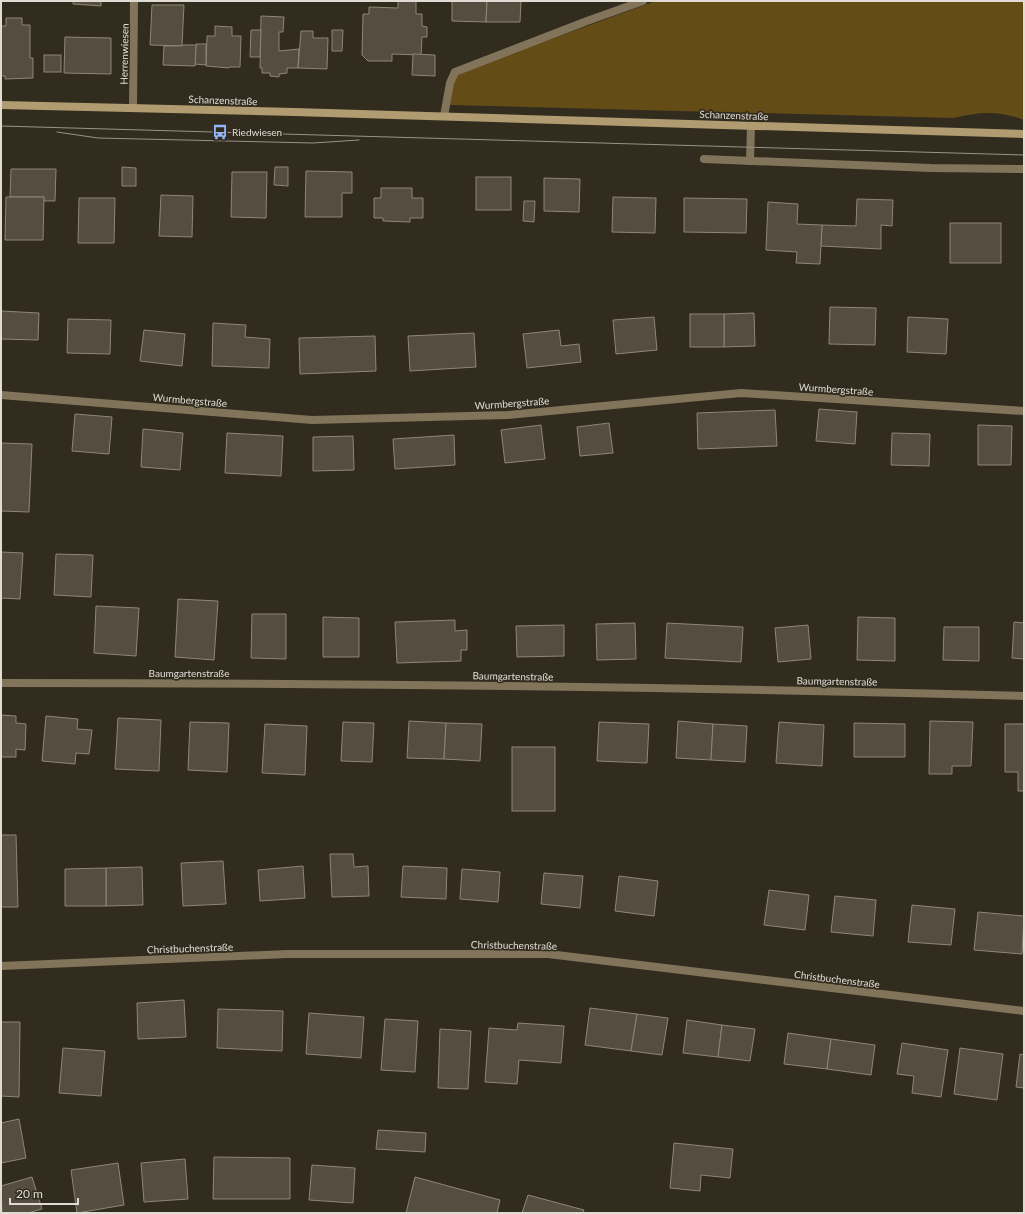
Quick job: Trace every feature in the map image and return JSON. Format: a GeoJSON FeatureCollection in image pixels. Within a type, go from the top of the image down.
{"type":"FeatureCollection","features":[{"type":"Feature","properties":{"kind":"street","name":"Herrenwiesen"},"geometry":{"type":"LineString","coordinates":[[133,107],[134,1]]}},
{"type":"Feature","properties":{"kind":"street"},"geometry":{"type":"LineString","coordinates":[[444,116],[450,83],[455,72],[643,1]]}},
{"type":"Feature","properties":{"kind":"street","name":"Schanzenstraße"},"geometry":{"type":"LineString","coordinates":[[1,105],[133,107],[1024,134]]}},
{"type":"Feature","properties":{"kind":"street"},"geometry":{"type":"LineString","coordinates":[[750,161],[751,126]]}},
{"type":"Feature","properties":{"kind":"street"},"geometry":{"type":"LineString","coordinates":[[704,160],[1024,170]]}},
{"type":"Feature","properties":{"kind":"street","name":"Wurmbergstraße"},"geometry":{"type":"LineString","coordinates":[[1,395],[312,420],[507,415],[742,393],[1024,411]]}},
{"type":"Feature","properties":{"kind":"street","name":"Baumgartenstraße"},"geometry":{"type":"LineString","coordinates":[[1,683],[300,683],[818,691],[1024,696]]}},
{"type":"Feature","properties":{"kind":"street","name":"Christbuchenstraße"},"geometry":{"type":"LineString","coordinates":[[1,966],[287,954],[548,954],[1024,1011]]}},
{"type":"Feature","properties":{"kind":"shaded area"},"geometry":{"type":"Polygon","coordinates":[[[656,1],[1024,1],[1024,120],[997,113],[980,113],[953,118],[449,105],[453,84],[458,73],[656,1]]]}},
{"type":"Feature","properties":{"kind":"building"},"geometry":{"type":"Polygon","coordinates":[[[73,1],[101,1],[101,6],[73,4],[73,1]]]}},
{"type":"Feature","properties":{"kind":"building"},"geometry":{"type":"Polygon","coordinates":[[[398,1],[416,1],[416,14],[422,14],[422,26],[427,27],[427,37],[422,37],[421,55],[392,54],[392,61],[368,61],[362,55],[363,14],[369,14],[369,7],[398,8],[398,1]]]}},
{"type":"Feature","properties":{"kind":"building"},"geometry":{"type":"Polygon","coordinates":[[[452,1],[487,1],[486,22],[452,21],[452,1]]]}},
{"type":"Feature","properties":{"kind":"building"},"geometry":{"type":"Polygon","coordinates":[[[487,1],[521,1],[520,22],[486,22],[487,1]]]}},
{"type":"Feature","properties":{"kind":"building"},"geometry":{"type":"Polygon","coordinates":[[[152,5],[184,5],[182,46],[150,45],[152,5]]]}},
{"type":"Feature","properties":{"kind":"building"},"geometry":{"type":"Polygon","coordinates":[[[261,16],[284,17],[283,32],[279,32],[279,51],[299,49],[298,68],[287,68],[287,73],[279,74],[279,77],[270,76],[270,73],[262,73],[262,68],[260,68],[261,16]]]}},
{"type":"Feature","properties":{"kind":"building"},"geometry":{"type":"Polygon","coordinates":[[[6,18],[22,18],[22,25],[30,25],[30,58],[33,58],[33,78],[5,79],[5,76],[1,76],[1,26],[6,26],[6,18]]]}},
{"type":"Feature","properties":{"kind":"building"},"geometry":{"type":"Polygon","coordinates":[[[215,26],[232,27],[232,36],[241,36],[240,67],[229,68],[206,66],[207,36],[215,36],[215,26]]]}},
{"type":"Feature","properties":{"kind":"building"},"geometry":{"type":"Polygon","coordinates":[[[251,30],[261,30],[260,57],[250,57],[251,30]]]}},
{"type":"Feature","properties":{"kind":"building"},"geometry":{"type":"Polygon","coordinates":[[[332,30],[343,30],[342,51],[332,51],[332,30]]]}},
{"type":"Feature","properties":{"kind":"building"},"geometry":{"type":"Polygon","coordinates":[[[301,31],[313,31],[313,38],[328,38],[327,69],[298,68],[301,31]]]}},
{"type":"Feature","properties":{"kind":"building"},"geometry":{"type":"Polygon","coordinates":[[[65,37],[111,38],[111,74],[64,73],[65,37]]]}},
{"type":"Feature","properties":{"kind":"building"},"geometry":{"type":"Polygon","coordinates":[[[196,44],[206,44],[206,65],[195,64],[196,44]]]}},
{"type":"Feature","properties":{"kind":"building"},"geometry":{"type":"Polygon","coordinates":[[[196,45],[195,66],[163,65],[164,46],[196,45]]]}},
{"type":"Feature","properties":{"kind":"building"},"geometry":{"type":"Polygon","coordinates":[[[413,54],[435,55],[435,76],[412,75],[413,54]]]}},
{"type":"Feature","properties":{"kind":"building"},"geometry":{"type":"Polygon","coordinates":[[[44,55],[61,55],[61,72],[44,72],[44,55]]]}},
{"type":"Feature","properties":{"kind":"building"},"geometry":{"type":"Polygon","coordinates":[[[122,167],[136,168],[136,186],[122,186],[122,167]]]}},
{"type":"Feature","properties":{"kind":"building"},"geometry":{"type":"Polygon","coordinates":[[[275,167],[288,167],[288,186],[274,185],[275,167]]]}},
{"type":"Feature","properties":{"kind":"building"},"geometry":{"type":"Polygon","coordinates":[[[11,169],[56,169],[55,201],[44,201],[44,197],[10,197],[11,169]]]}},
{"type":"Feature","properties":{"kind":"building"},"geometry":{"type":"Polygon","coordinates":[[[306,171],[352,172],[352,193],[342,193],[342,217],[305,217],[306,171]]]}},
{"type":"Feature","properties":{"kind":"building"},"geometry":{"type":"Polygon","coordinates":[[[232,172],[267,172],[266,218],[231,217],[232,172]]]}},
{"type":"Feature","properties":{"kind":"building"},"geometry":{"type":"Polygon","coordinates":[[[476,177],[511,177],[511,210],[476,210],[476,177]]]}},
{"type":"Feature","properties":{"kind":"building"},"geometry":{"type":"Polygon","coordinates":[[[544,178],[580,179],[579,212],[544,211],[544,178]]]}},
{"type":"Feature","properties":{"kind":"building"},"geometry":{"type":"Polygon","coordinates":[[[381,188],[412,188],[412,198],[423,198],[423,218],[410,218],[410,222],[383,221],[383,218],[374,218],[374,198],[381,198],[381,188]]]}},
{"type":"Feature","properties":{"kind":"building"},"geometry":{"type":"Polygon","coordinates":[[[161,195],[193,196],[192,237],[159,236],[161,195]]]}},
{"type":"Feature","properties":{"kind":"building"},"geometry":{"type":"Polygon","coordinates":[[[6,197],[44,197],[43,240],[5,240],[6,197]]]}},
{"type":"Feature","properties":{"kind":"building"},"geometry":{"type":"Polygon","coordinates":[[[613,197],[656,198],[655,233],[612,232],[613,197]]]}},
{"type":"Feature","properties":{"kind":"building"},"geometry":{"type":"Polygon","coordinates":[[[79,198],[115,198],[114,243],[78,243],[79,198]]]}},
{"type":"Feature","properties":{"kind":"building"},"geometry":{"type":"Polygon","coordinates":[[[684,198],[747,199],[746,233],[684,232],[684,198]]]}},
{"type":"Feature","properties":{"kind":"building"},"geometry":{"type":"Polygon","coordinates":[[[857,199],[893,200],[892,226],[881,225],[881,249],[821,246],[822,225],[856,226],[857,199]]]}},
{"type":"Feature","properties":{"kind":"building"},"geometry":{"type":"Polygon","coordinates":[[[524,201],[535,201],[534,222],[523,221],[524,201]]]}},
{"type":"Feature","properties":{"kind":"building"},"geometry":{"type":"Polygon","coordinates":[[[768,202],[798,204],[797,224],[822,225],[820,264],[796,263],[797,252],[766,250],[768,202]]]}},
{"type":"Feature","properties":{"kind":"building"},"geometry":{"type":"Polygon","coordinates":[[[950,223],[1001,223],[1001,263],[950,263],[950,223]]]}},
{"type":"Feature","properties":{"kind":"building"},"geometry":{"type":"Polygon","coordinates":[[[830,307],[876,308],[875,345],[829,344],[830,307]]]}},
{"type":"Feature","properties":{"kind":"building"},"geometry":{"type":"Polygon","coordinates":[[[1,311],[39,313],[38,340],[1,339],[1,311]]]}},
{"type":"Feature","properties":{"kind":"building"},"geometry":{"type":"Polygon","coordinates":[[[754,313],[755,346],[724,347],[724,314],[754,313]]]}},
{"type":"Feature","properties":{"kind":"building"},"geometry":{"type":"Polygon","coordinates":[[[690,314],[724,314],[724,347],[690,347],[690,314]]]}},
{"type":"Feature","properties":{"kind":"building"},"geometry":{"type":"Polygon","coordinates":[[[654,317],[657,350],[616,354],[613,320],[654,317]]]}},
{"type":"Feature","properties":{"kind":"building"},"geometry":{"type":"Polygon","coordinates":[[[908,317],[948,319],[946,354],[907,352],[908,317]]]}},
{"type":"Feature","properties":{"kind":"building"},"geometry":{"type":"Polygon","coordinates":[[[68,319],[111,320],[110,354],[67,353],[68,319]]]}},
{"type":"Feature","properties":{"kind":"building"},"geometry":{"type":"Polygon","coordinates":[[[213,323],[246,325],[245,337],[270,339],[269,368],[212,366],[213,323]]]}},
{"type":"Feature","properties":{"kind":"building"},"geometry":{"type":"Polygon","coordinates":[[[144,330],[185,334],[182,366],[140,361],[144,330]]]}},
{"type":"Feature","properties":{"kind":"building"},"geometry":{"type":"Polygon","coordinates":[[[559,330],[561,346],[579,344],[581,362],[527,368],[523,334],[559,330]]]}},
{"type":"Feature","properties":{"kind":"building"},"geometry":{"type":"Polygon","coordinates":[[[474,333],[476,367],[410,371],[408,336],[474,333]]]}},
{"type":"Feature","properties":{"kind":"building"},"geometry":{"type":"Polygon","coordinates":[[[375,336],[376,371],[300,374],[299,338],[375,336]]]}},
{"type":"Feature","properties":{"kind":"building"},"geometry":{"type":"Polygon","coordinates":[[[819,409],[857,412],[855,444],[816,441],[819,409]]]}},
{"type":"Feature","properties":{"kind":"building"},"geometry":{"type":"Polygon","coordinates":[[[775,410],[777,446],[698,449],[697,413],[775,410]]]}},
{"type":"Feature","properties":{"kind":"building"},"geometry":{"type":"Polygon","coordinates":[[[75,414],[112,417],[109,454],[72,451],[75,414]]]}},
{"type":"Feature","properties":{"kind":"building"},"geometry":{"type":"Polygon","coordinates":[[[609,423],[613,453],[580,456],[577,427],[609,423]]]}},
{"type":"Feature","properties":{"kind":"building"},"geometry":{"type":"Polygon","coordinates":[[[541,425],[545,459],[505,463],[501,430],[541,425]]]}},
{"type":"Feature","properties":{"kind":"building"},"geometry":{"type":"Polygon","coordinates":[[[978,425],[1012,426],[1011,465],[978,465],[978,425]]]}},
{"type":"Feature","properties":{"kind":"building"},"geometry":{"type":"Polygon","coordinates":[[[143,429],[183,433],[180,470],[141,467],[143,429]]]}},
{"type":"Feature","properties":{"kind":"building"},"geometry":{"type":"Polygon","coordinates":[[[227,433],[283,436],[281,476],[225,473],[227,433]]]}},
{"type":"Feature","properties":{"kind":"building"},"geometry":{"type":"Polygon","coordinates":[[[892,433],[930,434],[929,466],[891,465],[892,433]]]}},
{"type":"Feature","properties":{"kind":"building"},"geometry":{"type":"Polygon","coordinates":[[[454,435],[455,465],[395,469],[393,439],[454,435]]]}},
{"type":"Feature","properties":{"kind":"building"},"geometry":{"type":"Polygon","coordinates":[[[353,436],[354,470],[313,471],[313,437],[353,436]]]}},
{"type":"Feature","properties":{"kind":"building"},"geometry":{"type":"Polygon","coordinates":[[[1,443],[32,444],[29,512],[1,511],[1,443]]]}},
{"type":"Feature","properties":{"kind":"building"},"geometry":{"type":"Polygon","coordinates":[[[1,552],[23,553],[20,599],[1,598],[1,552]]]}},
{"type":"Feature","properties":{"kind":"building"},"geometry":{"type":"Polygon","coordinates":[[[56,554],[93,555],[91,597],[54,595],[56,554]]]}},
{"type":"Feature","properties":{"kind":"building"},"geometry":{"type":"Polygon","coordinates":[[[178,599],[218,601],[214,660],[175,657],[178,599]]]}},
{"type":"Feature","properties":{"kind":"building"},"geometry":{"type":"Polygon","coordinates":[[[96,606],[139,608],[136,656],[94,653],[96,606]]]}},
{"type":"Feature","properties":{"kind":"building"},"geometry":{"type":"Polygon","coordinates":[[[252,614],[286,614],[286,659],[251,658],[252,614]]]}},
{"type":"Feature","properties":{"kind":"building"},"geometry":{"type":"Polygon","coordinates":[[[323,617],[359,618],[359,657],[323,657],[323,617]]]}},
{"type":"Feature","properties":{"kind":"building"},"geometry":{"type":"Polygon","coordinates":[[[858,617],[895,618],[895,661],[857,660],[858,617]]]}},
{"type":"Feature","properties":{"kind":"building"},"geometry":{"type":"Polygon","coordinates":[[[455,620],[455,631],[467,630],[467,650],[461,650],[461,661],[397,663],[395,622],[455,620]]]}},
{"type":"Feature","properties":{"kind":"building"},"geometry":{"type":"Polygon","coordinates":[[[1014,622],[1024,623],[1024,659],[1012,658],[1014,622]]]}},
{"type":"Feature","properties":{"kind":"building"},"geometry":{"type":"Polygon","coordinates":[[[635,623],[636,659],[597,660],[596,624],[635,623]]]}},
{"type":"Feature","properties":{"kind":"building"},"geometry":{"type":"Polygon","coordinates":[[[667,623],[743,627],[741,662],[665,658],[667,623]]]}},
{"type":"Feature","properties":{"kind":"building"},"geometry":{"type":"Polygon","coordinates":[[[564,625],[564,656],[517,657],[516,626],[564,625]]]}},
{"type":"Feature","properties":{"kind":"building"},"geometry":{"type":"Polygon","coordinates":[[[808,625],[811,659],[778,662],[775,628],[808,625]]]}},
{"type":"Feature","properties":{"kind":"building"},"geometry":{"type":"Polygon","coordinates":[[[944,627],[979,627],[979,661],[943,660],[944,627]]]}},
{"type":"Feature","properties":{"kind":"building"},"geometry":{"type":"Polygon","coordinates":[[[1,715],[16,716],[16,723],[26,724],[25,750],[16,749],[16,757],[1,757],[1,715]]]}},
{"type":"Feature","properties":{"kind":"building"},"geometry":{"type":"Polygon","coordinates":[[[46,716],[78,719],[77,729],[92,730],[89,754],[76,753],[75,764],[42,761],[46,716]]]}},
{"type":"Feature","properties":{"kind":"building"},"geometry":{"type":"Polygon","coordinates":[[[118,718],[161,720],[159,771],[115,769],[118,718]]]}},
{"type":"Feature","properties":{"kind":"building"},"geometry":{"type":"Polygon","coordinates":[[[409,721],[446,723],[444,759],[407,758],[409,721]]]}},
{"type":"Feature","properties":{"kind":"building"},"geometry":{"type":"Polygon","coordinates":[[[678,721],[713,724],[711,760],[676,758],[678,721]]]}},
{"type":"Feature","properties":{"kind":"building"},"geometry":{"type":"Polygon","coordinates":[[[930,721],[973,722],[971,766],[952,766],[952,774],[929,774],[930,721]]]}},
{"type":"Feature","properties":{"kind":"building"},"geometry":{"type":"Polygon","coordinates":[[[190,722],[229,723],[227,772],[188,770],[190,722]]]}},
{"type":"Feature","properties":{"kind":"building"},"geometry":{"type":"Polygon","coordinates":[[[343,722],[374,723],[372,762],[341,761],[343,722]]]}},
{"type":"Feature","properties":{"kind":"building"},"geometry":{"type":"Polygon","coordinates":[[[599,722],[649,724],[647,763],[597,761],[599,722]]]}},
{"type":"Feature","properties":{"kind":"building"},"geometry":{"type":"Polygon","coordinates":[[[779,722],[824,725],[822,766],[776,763],[779,722]]]}},
{"type":"Feature","properties":{"kind":"building"},"geometry":{"type":"Polygon","coordinates":[[[446,723],[482,724],[480,761],[444,759],[446,723]]]}},
{"type":"Feature","properties":{"kind":"building"},"geometry":{"type":"Polygon","coordinates":[[[854,723],[905,724],[905,757],[854,757],[854,723]]]}},
{"type":"Feature","properties":{"kind":"building"},"geometry":{"type":"Polygon","coordinates":[[[265,724],[307,726],[305,775],[262,773],[265,724]]]}},
{"type":"Feature","properties":{"kind":"building"},"geometry":{"type":"Polygon","coordinates":[[[713,724],[747,726],[745,762],[711,760],[713,724]]]}},
{"type":"Feature","properties":{"kind":"building"},"geometry":{"type":"Polygon","coordinates":[[[1005,724],[1024,724],[1024,791],[1018,791],[1018,772],[1005,772],[1005,724]]]}},
{"type":"Feature","properties":{"kind":"building"},"geometry":{"type":"Polygon","coordinates":[[[512,747],[555,747],[555,811],[512,811],[512,747]]]}},
{"type":"Feature","properties":{"kind":"building"},"geometry":{"type":"Polygon","coordinates":[[[1,835],[16,835],[18,907],[1,907],[1,835]]]}},
{"type":"Feature","properties":{"kind":"building"},"geometry":{"type":"Polygon","coordinates":[[[330,854],[353,854],[354,867],[368,866],[369,896],[332,897],[330,854]]]}},
{"type":"Feature","properties":{"kind":"building"},"geometry":{"type":"Polygon","coordinates":[[[223,861],[226,904],[183,906],[181,863],[223,861]]]}},
{"type":"Feature","properties":{"kind":"building"},"geometry":{"type":"Polygon","coordinates":[[[303,866],[305,898],[260,901],[258,870],[303,866]]]}},
{"type":"Feature","properties":{"kind":"building"},"geometry":{"type":"Polygon","coordinates":[[[403,866],[447,868],[446,899],[401,897],[403,866]]]}},
{"type":"Feature","properties":{"kind":"building"},"geometry":{"type":"Polygon","coordinates":[[[142,867],[143,905],[106,906],[106,868],[142,867]]]}},
{"type":"Feature","properties":{"kind":"building"},"geometry":{"type":"Polygon","coordinates":[[[106,868],[106,906],[65,906],[65,869],[106,868]]]}},
{"type":"Feature","properties":{"kind":"building"},"geometry":{"type":"Polygon","coordinates":[[[462,869],[500,872],[498,902],[460,899],[462,869]]]}},
{"type":"Feature","properties":{"kind":"building"},"geometry":{"type":"Polygon","coordinates":[[[544,873],[583,876],[580,908],[541,904],[544,873]]]}},
{"type":"Feature","properties":{"kind":"building"},"geometry":{"type":"Polygon","coordinates":[[[619,876],[658,881],[654,916],[615,911],[619,876]]]}},
{"type":"Feature","properties":{"kind":"building"},"geometry":{"type":"Polygon","coordinates":[[[769,890],[809,895],[805,930],[764,925],[769,890]]]}},
{"type":"Feature","properties":{"kind":"building"},"geometry":{"type":"Polygon","coordinates":[[[835,896],[876,900],[873,936],[831,932],[835,896]]]}},
{"type":"Feature","properties":{"kind":"building"},"geometry":{"type":"Polygon","coordinates":[[[912,905],[955,909],[951,945],[908,942],[912,905]]]}},
{"type":"Feature","properties":{"kind":"building"},"geometry":{"type":"Polygon","coordinates":[[[978,912],[1024,916],[1022,954],[974,950],[978,912]]]}},
{"type":"Feature","properties":{"kind":"building"},"geometry":{"type":"Polygon","coordinates":[[[184,1000],[186,1037],[138,1039],[137,1003],[184,1000]]]}},
{"type":"Feature","properties":{"kind":"building"},"geometry":{"type":"Polygon","coordinates":[[[590,1008],[637,1014],[631,1051],[585,1045],[590,1008]]]}},
{"type":"Feature","properties":{"kind":"building"},"geometry":{"type":"Polygon","coordinates":[[[218,1009],[283,1011],[282,1051],[217,1048],[218,1009]]]}},
{"type":"Feature","properties":{"kind":"building"},"geometry":{"type":"Polygon","coordinates":[[[309,1013],[364,1017],[361,1058],[306,1054],[309,1013]]]}},
{"type":"Feature","properties":{"kind":"building"},"geometry":{"type":"Polygon","coordinates":[[[637,1014],[668,1018],[662,1055],[631,1051],[637,1014]]]}},
{"type":"Feature","properties":{"kind":"building"},"geometry":{"type":"Polygon","coordinates":[[[385,1019],[418,1021],[415,1072],[381,1070],[385,1019]]]}},
{"type":"Feature","properties":{"kind":"building"},"geometry":{"type":"Polygon","coordinates":[[[687,1020],[722,1025],[718,1057],[683,1053],[687,1020]]]}},
{"type":"Feature","properties":{"kind":"building"},"geometry":{"type":"Polygon","coordinates":[[[1,1022],[20,1022],[19,1097],[1,1096],[1,1022]]]}},
{"type":"Feature","properties":{"kind":"building"},"geometry":{"type":"Polygon","coordinates":[[[518,1023],[564,1026],[561,1063],[519,1060],[517,1084],[485,1082],[489,1028],[517,1030],[518,1023]]]}},
{"type":"Feature","properties":{"kind":"building"},"geometry":{"type":"Polygon","coordinates":[[[722,1025],[755,1029],[750,1061],[718,1057],[722,1025]]]}},
{"type":"Feature","properties":{"kind":"building"},"geometry":{"type":"Polygon","coordinates":[[[440,1029],[471,1031],[468,1089],[438,1088],[440,1029]]]}},
{"type":"Feature","properties":{"kind":"building"},"geometry":{"type":"Polygon","coordinates":[[[788,1033],[831,1039],[827,1069],[784,1064],[788,1033]]]}},
{"type":"Feature","properties":{"kind":"building"},"geometry":{"type":"Polygon","coordinates":[[[831,1039],[875,1045],[871,1075],[827,1069],[831,1039]]]}},
{"type":"Feature","properties":{"kind":"building"},"geometry":{"type":"Polygon","coordinates":[[[902,1043],[948,1050],[941,1097],[912,1093],[914,1076],[897,1074],[902,1043]]]}},
{"type":"Feature","properties":{"kind":"building"},"geometry":{"type":"Polygon","coordinates":[[[63,1048],[105,1051],[101,1096],[59,1093],[63,1048]]]}},
{"type":"Feature","properties":{"kind":"building"},"geometry":{"type":"Polygon","coordinates":[[[960,1048],[1003,1054],[997,1100],[954,1094],[960,1048]]]}},
{"type":"Feature","properties":{"kind":"building"},"geometry":{"type":"Polygon","coordinates":[[[1020,1054],[1024,1055],[1024,1088],[1016,1087],[1020,1054]]]}},
{"type":"Feature","properties":{"kind":"building"},"geometry":{"type":"Polygon","coordinates":[[[19,1119],[26,1158],[1,1163],[1,1123],[19,1119]]]}},
{"type":"Feature","properties":{"kind":"building"},"geometry":{"type":"Polygon","coordinates":[[[378,1130],[426,1133],[425,1152],[376,1149],[378,1130]]]}},
{"type":"Feature","properties":{"kind":"building"},"geometry":{"type":"Polygon","coordinates":[[[674,1143],[733,1149],[730,1178],[701,1175],[700,1191],[670,1188],[674,1143]]]}},
{"type":"Feature","properties":{"kind":"building"},"geometry":{"type":"Polygon","coordinates":[[[214,1157],[290,1158],[290,1199],[213,1199],[214,1157]]]}},
{"type":"Feature","properties":{"kind":"building"},"geometry":{"type":"Polygon","coordinates":[[[185,1159],[188,1199],[144,1202],[141,1163],[185,1159]]]}},
{"type":"Feature","properties":{"kind":"building"},"geometry":{"type":"Polygon","coordinates":[[[118,1163],[124,1205],[77,1213],[71,1170],[118,1163]]]}},
{"type":"Feature","properties":{"kind":"building"},"geometry":{"type":"Polygon","coordinates":[[[312,1165],[355,1168],[353,1203],[309,1200],[312,1165]]]}},
{"type":"Feature","properties":{"kind":"building"},"geometry":{"type":"Polygon","coordinates":[[[32,1177],[42,1209],[28,1213],[2,1213],[1,1186],[32,1177]]]}},
{"type":"Feature","properties":{"kind":"building"},"geometry":{"type":"Polygon","coordinates":[[[415,1177],[500,1200],[497,1213],[406,1213],[415,1177]]]}},
{"type":"Feature","properties":{"kind":"building"},"geometry":{"type":"Polygon","coordinates":[[[528,1195],[584,1210],[583,1213],[522,1213],[528,1195]]]}},
{"type":"Feature","properties":{"kind":"tram line"},"geometry":{"type":"LineString","coordinates":[[1,126],[1024,155]]}},
{"type":"Feature","properties":{"kind":"tram line"},"geometry":{"type":"LineString","coordinates":[[57,132],[98,138],[313,143],[359,140]]}},
{"type":"Feature","properties":{"kind":"place","name":"Riedwiesen"},"geometry":{"type":"Point","coordinates":[220,132]}}]}
